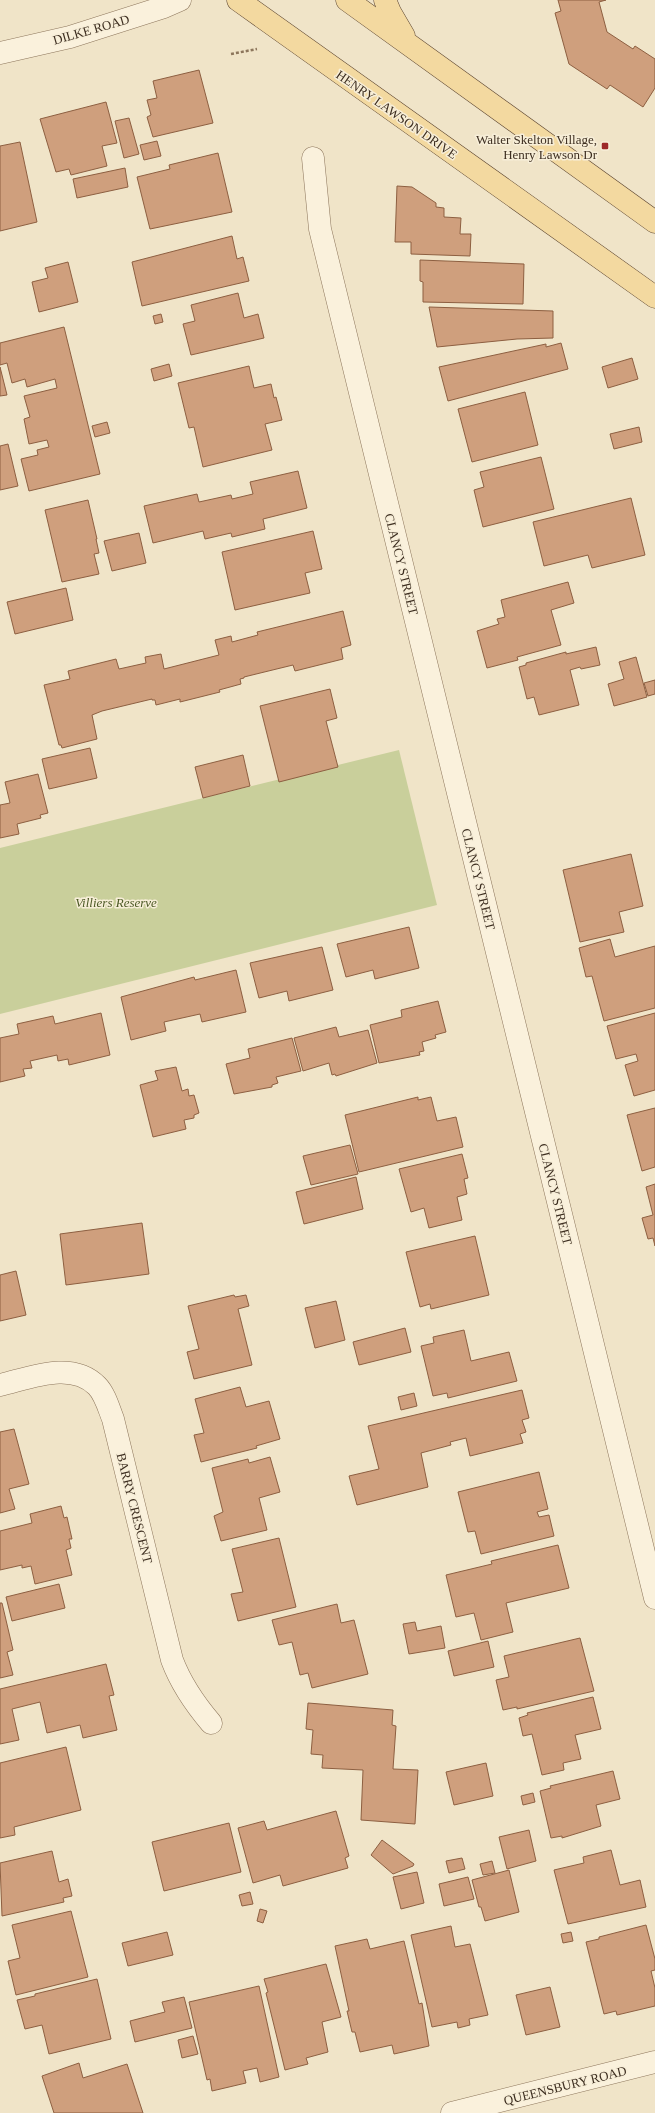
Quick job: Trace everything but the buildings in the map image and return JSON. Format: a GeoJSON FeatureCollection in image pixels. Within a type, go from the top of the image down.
{"type":"FeatureCollection","features":[{"type":"Feature","properties":{"kind":"main road","name":"HENRY LAWSON DRIVE"},"geometry":{"type":"LineString","coordinates":[[238,0],[655,297]]}},
{"type":"Feature","properties":{"kind":"main road"},"geometry":{"type":"LineString","coordinates":[[347,0],[408,42],[655,222]]}},
{"type":"Feature","properties":{"kind":"main road"},"geometry":{"type":"LineString","coordinates":[[385,0],[390,12],[408,42]]}},
{"type":"Feature","properties":{"kind":"street","name":"DILKE ROAD"},"geometry":{"type":"LineString","coordinates":[[0,53],[70,37],[164,7],[180,0]]}},
{"type":"Feature","properties":{"kind":"street","name":"CLANCY STREET"},"geometry":{"type":"LineString","coordinates":[[313,158],[320,229],[655,1598]]}},
{"type":"Feature","properties":{"kind":"street","name":"BARRY CRESCENT"},"geometry":{"type":"LineString","coordinates":[[0,1385],[50,1373],[66,1372],[83,1376],[98,1386],[113,1419],[172,1660],[179,1678],[190,1697],[211,1723]]}},
{"type":"Feature","properties":{"kind":"street","name":"QUEENSBURY ROAD"},"geometry":{"type":"LineString","coordinates":[[452,2113],[655,2062]]}},
{"type":"Feature","properties":{"kind":"path"},"geometry":{"type":"LineString","coordinates":[[231,54],[257,48]]}},
{"type":"Feature","properties":{"kind":"green space","name":"Villiers Reserve"},"geometry":{"type":"Polygon","coordinates":[[[399,750],[437,905],[0,1014],[0,848],[399,750]]]}},
{"type":"Feature","properties":{"kind":"place","name":"Walter Skelton Village, Henry Lawson Dr"},"geometry":{"type":"Point","coordinates":[605,146]}}]}
